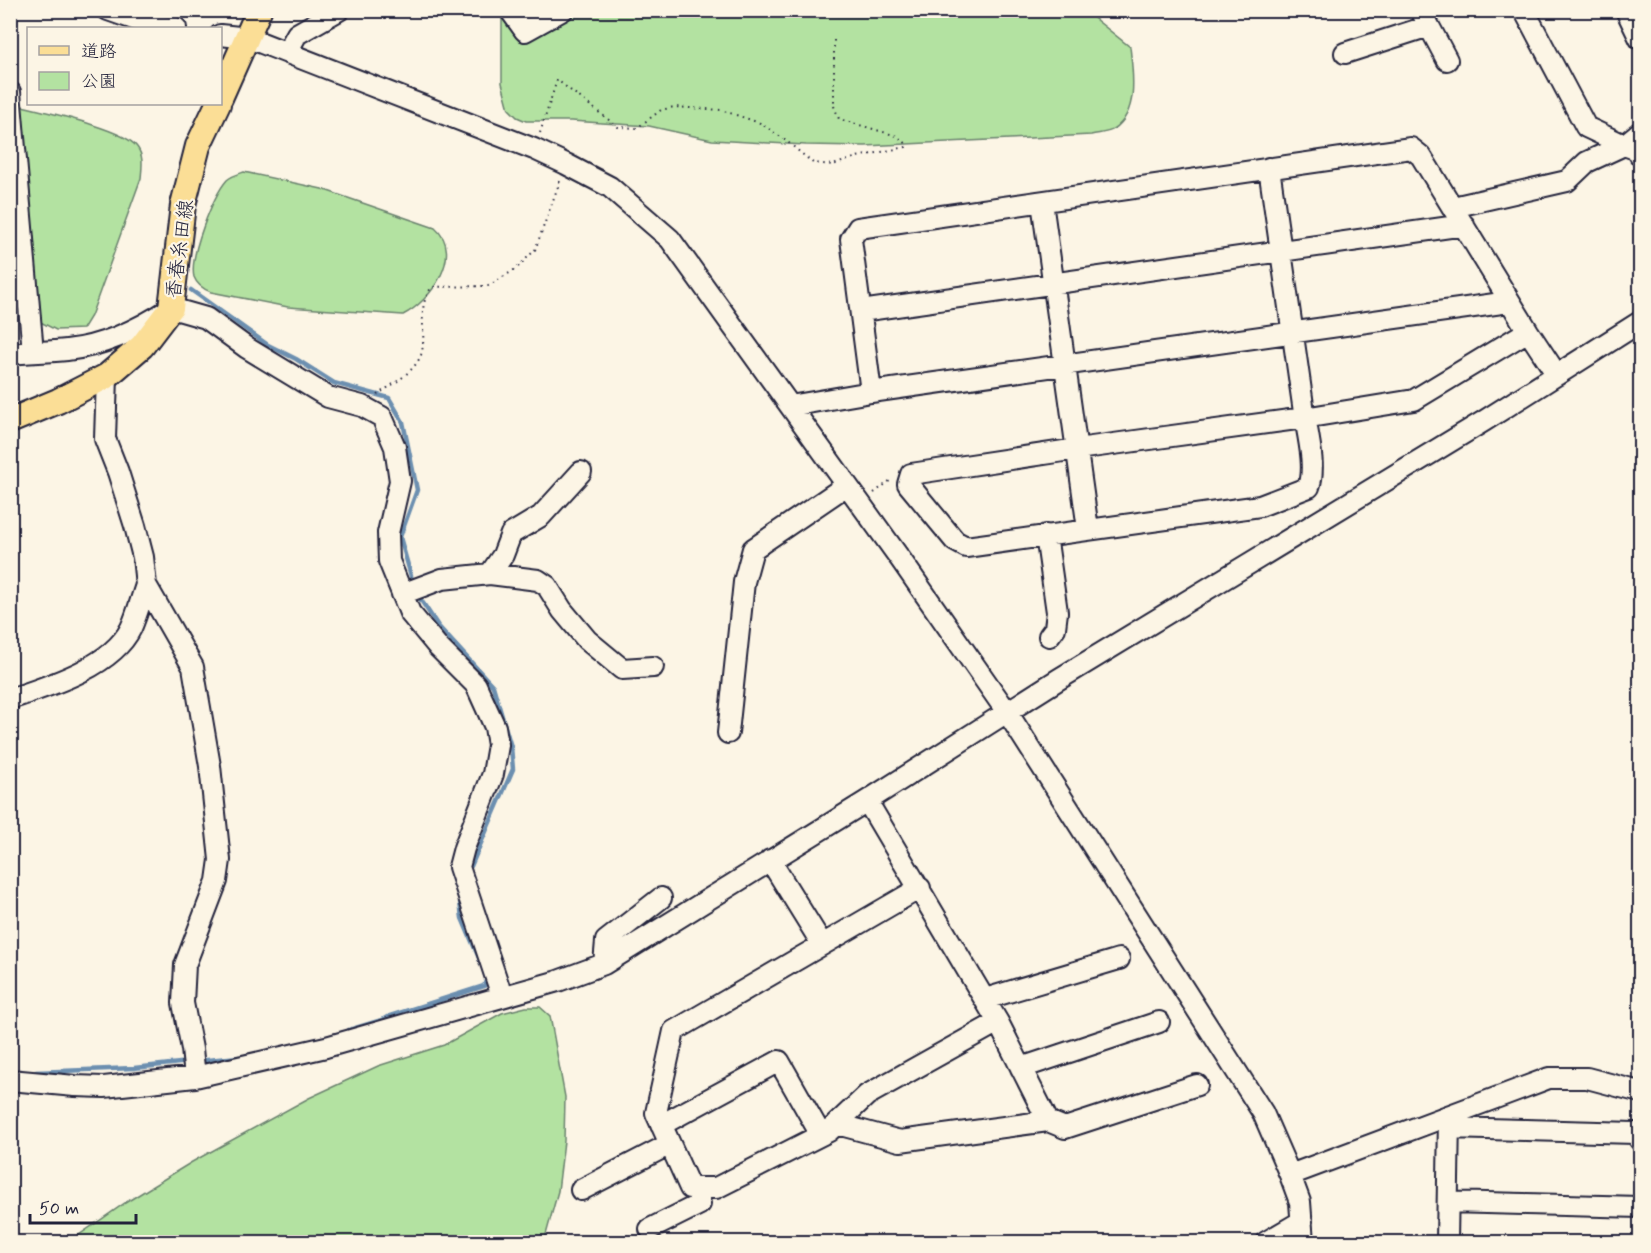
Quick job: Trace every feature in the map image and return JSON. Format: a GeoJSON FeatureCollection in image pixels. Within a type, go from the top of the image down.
{"type":"FeatureCollection","features":[{"type":"Feature","properties":{"kind":"main road"},"geometry":{"type":"LineString","coordinates":[[222,94],[249,38],[259,10]]}},
{"type":"Feature","properties":{"kind":"main road","name":"香春糸田線"},"geometry":{"type":"LineString","coordinates":[[10,421],[58,401],[107,375],[142,346],[171,308],[183,206],[198,146],[218,105]]}},
{"type":"Feature","properties":{"kind":"street"},"geometry":{"type":"LineString","coordinates":[[108,10],[148,24],[169,27]]}},
{"type":"Feature","properties":{"kind":"street"},"geometry":{"type":"LineString","coordinates":[[287,52],[297,34],[339,10]]}},
{"type":"Feature","properties":{"kind":"street"},"geometry":{"type":"LineString","coordinates":[[510,10],[525,31],[563,10]]}},
{"type":"Feature","properties":{"kind":"street"},"geometry":{"type":"LineString","coordinates":[[1524,10],[1586,127],[1637,146]]}},
{"type":"Feature","properties":{"kind":"street"},"geometry":{"type":"LineString","coordinates":[[1626,10],[1641,39]]}},
{"type":"Feature","properties":{"kind":"street"},"geometry":{"type":"LineString","coordinates":[[1345,53],[1425,18],[1447,60]]}},
{"type":"Feature","properties":{"kind":"street"},"geometry":{"type":"LineString","coordinates":[[222,35],[249,38],[534,149],[610,187],[670,238],[1007,712],[1263,1113],[1300,1202],[1303,1242]]}},
{"type":"Feature","properties":{"kind":"street"},"geometry":{"type":"LineString","coordinates":[[10,92],[16,220],[33,352]]}},
{"type":"Feature","properties":{"kind":"street"},"geometry":{"type":"LineString","coordinates":[[1453,207],[1567,181],[1587,162],[1637,146]]}},
{"type":"Feature","properties":{"kind":"street"},"geometry":{"type":"LineString","coordinates":[[871,392],[851,239],[858,228],[1411,148],[1421,156],[1509,302],[1557,375]]}},
{"type":"Feature","properties":{"kind":"street"},"geometry":{"type":"LineString","coordinates":[[1269,168],[1304,418],[1313,476],[1309,487],[1260,506],[966,547],[955,542],[908,484],[910,474],[1304,418],[1414,400],[1528,331]]}},
{"type":"Feature","properties":{"kind":"street"},"geometry":{"type":"LineString","coordinates":[[1042,202],[1088,529]]}},
{"type":"Feature","properties":{"kind":"street"},"geometry":{"type":"LineString","coordinates":[[861,311],[1464,225]]}},
{"type":"Feature","properties":{"kind":"street"},"geometry":{"type":"LineString","coordinates":[[790,405],[1509,302]]}},
{"type":"Feature","properties":{"kind":"street"},"geometry":{"type":"LineString","coordinates":[[10,354],[69,350],[96,344],[146,325],[171,308],[206,318],[248,348],[328,397],[362,406],[382,417],[395,447],[400,481],[388,532],[389,561],[410,613],[439,648],[476,685],[495,727],[498,745],[493,774],[464,848],[459,867],[502,996]]}},
{"type":"Feature","properties":{"kind":"street"},"geometry":{"type":"LineString","coordinates":[[11,1084],[104,1087],[194,1067],[326,1047],[558,981],[604,964],[1007,712],[1641,322]]}},
{"type":"Feature","properties":{"kind":"street"},"geometry":{"type":"LineString","coordinates":[[107,375],[105,439],[135,526],[143,557],[146,585],[194,667],[210,766],[220,860],[217,881],[185,965],[183,1003],[194,1067]]}},
{"type":"Feature","properties":{"kind":"street"},"geometry":{"type":"LineString","coordinates":[[490,574],[503,555],[511,534],[541,516],[581,472]]}},
{"type":"Feature","properties":{"kind":"street"},"geometry":{"type":"LineString","coordinates":[[728,732],[744,582],[753,549],[847,484]]}},
{"type":"Feature","properties":{"kind":"street"},"geometry":{"type":"LineString","coordinates":[[1046,535],[1057,612],[1056,628],[1049,636]]}},
{"type":"Feature","properties":{"kind":"street"},"geometry":{"type":"LineString","coordinates":[[402,594],[442,579],[490,574],[538,580],[547,586],[562,610],[587,640],[622,669],[653,667]]}},
{"type":"Feature","properties":{"kind":"street"},"geometry":{"type":"LineString","coordinates":[[10,699],[53,686],[107,657],[130,630],[146,585]]}},
{"type":"Feature","properties":{"kind":"street"},"geometry":{"type":"LineString","coordinates":[[867,801],[985,999],[1048,1121]]}},
{"type":"Feature","properties":{"kind":"street"},"geometry":{"type":"LineString","coordinates":[[770,860],[822,944]]}},
{"type":"Feature","properties":{"kind":"street"},"geometry":{"type":"LineString","coordinates":[[920,888],[675,1031],[656,1113],[690,1188],[716,1188],[829,1129],[867,1095],[998,1022]]}},
{"type":"Feature","properties":{"kind":"street"},"geometry":{"type":"LineString","coordinates":[[604,964],[606,941],[661,898]]}},
{"type":"Feature","properties":{"kind":"street"},"geometry":{"type":"LineString","coordinates":[[985,999],[1119,959]]}},
{"type":"Feature","properties":{"kind":"street"},"geometry":{"type":"LineString","coordinates":[[1021,1068],[1159,1022]]}},
{"type":"Feature","properties":{"kind":"street"},"geometry":{"type":"LineString","coordinates":[[661,1125],[779,1061],[829,1129],[900,1141],[1048,1121],[1065,1128],[1197,1085]]}},
{"type":"Feature","properties":{"kind":"street"},"geometry":{"type":"LineString","coordinates":[[1290,1175],[1449,1122],[1549,1078],[1587,1078],[1641,1092]]}},
{"type":"Feature","properties":{"kind":"street"},"geometry":{"type":"LineString","coordinates":[[1449,1122],[1635,1133],[1641,1140]]}},
{"type":"Feature","properties":{"kind":"street"},"geometry":{"type":"LineString","coordinates":[[1447,1242],[1449,1122]]}},
{"type":"Feature","properties":{"kind":"street"},"geometry":{"type":"LineString","coordinates":[[581,1190],[670,1144]]}},
{"type":"Feature","properties":{"kind":"street"},"geometry":{"type":"LineString","coordinates":[[650,1229],[700,1204],[697,1188]]}},
{"type":"Feature","properties":{"kind":"street"},"geometry":{"type":"LineString","coordinates":[[1448,1202],[1641,1207]]}},
{"type":"Feature","properties":{"kind":"street"},"geometry":{"type":"LineString","coordinates":[[1266,1242],[1302,1221]]}},
{"type":"Feature","properties":{"kind":"path"},"geometry":{"type":"LineString","coordinates":[[534,149],[557,80],[618,127],[638,128],[661,110],[674,107],[721,110],[760,123],[813,163],[833,165],[856,157],[906,147],[907,144],[897,136],[839,119],[834,106],[834,39]]}},
{"type":"Feature","properties":{"kind":"path"},"geometry":{"type":"LineString","coordinates":[[362,406],[411,370],[421,354],[424,296],[432,287],[488,286],[516,268],[535,250],[566,164]]}},
{"type":"Feature","properties":{"kind":"path"},"geometry":{"type":"LineString","coordinates":[[860,503],[895,477],[910,474]]}},
{"type":"Feature","properties":{"kind":"green space"},"geometry":{"type":"Polygon","coordinates":[[[502,10],[1085,11],[1130,47],[1133,91],[1122,122],[1112,130],[1091,135],[865,146],[806,145],[712,140],[649,126],[571,121],[526,121],[517,117],[509,109],[502,83],[502,10]]]}},
{"type":"Feature","properties":{"kind":"green space"},"geometry":{"type":"Polygon","coordinates":[[[10,103],[115,133],[129,140],[141,154],[141,178],[91,316],[83,329],[56,330],[11,307],[10,103]]]}},
{"type":"Feature","properties":{"kind":"green space"},"geometry":{"type":"Polygon","coordinates":[[[244,172],[322,189],[435,228],[443,239],[446,251],[445,264],[433,289],[424,300],[403,315],[288,307],[205,290],[194,277],[193,267],[203,227],[221,188],[229,179],[244,172]]]}},
{"type":"Feature","properties":{"kind":"green space"},"geometry":{"type":"Polygon","coordinates":[[[526,1007],[540,1007],[550,1016],[565,1097],[564,1141],[558,1191],[544,1242],[69,1242],[125,1203],[192,1162],[309,1098],[378,1066],[444,1045],[502,1013],[526,1007]]]}},
{"type":"Feature","properties":{"kind":"waterway"},"geometry":{"type":"LineString","coordinates":[[191,290],[268,345],[296,359],[334,383],[389,398],[403,422],[417,490],[400,537],[413,583]]}},
{"type":"Feature","properties":{"kind":"waterway"},"geometry":{"type":"LineString","coordinates":[[417,594],[438,626],[493,686],[511,747],[513,769],[471,866]]}},
{"type":"Feature","properties":{"kind":"waterway"},"geometry":{"type":"LineString","coordinates":[[460,902],[462,918],[482,965]]}},
{"type":"Feature","properties":{"kind":"waterway"},"geometry":{"type":"LineString","coordinates":[[349,1030],[484,986],[486,975]]}},
{"type":"Feature","properties":{"kind":"waterway"},"geometry":{"type":"LineString","coordinates":[[197,1061],[239,1057]]}},
{"type":"Feature","properties":{"kind":"waterway"},"geometry":{"type":"LineString","coordinates":[[36,1072],[134,1068],[189,1062]]}}]}
